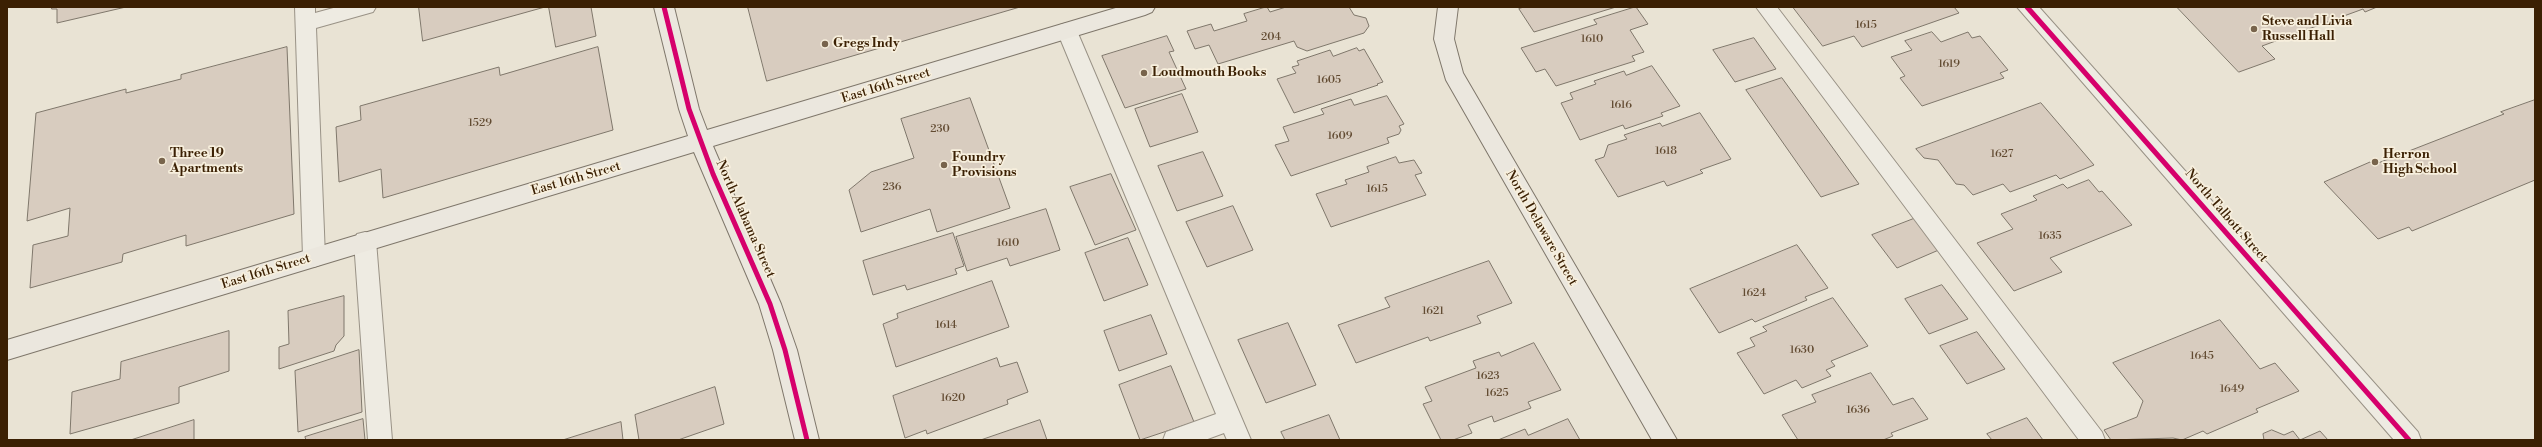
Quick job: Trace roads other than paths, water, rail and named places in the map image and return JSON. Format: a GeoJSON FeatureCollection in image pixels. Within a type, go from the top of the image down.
{"type":"FeatureCollection","features":[{"type":"Feature","properties":{"kind":"main road","name":"North Alabama Street"},"geometry":{"type":"LineString","coordinates":[[664,7],[683,91],[700,142],[770,304],[786,350],[808,440]]}},
{"type":"Feature","properties":{"kind":"main road","name":"East 16th Street"},"geometry":{"type":"LineString","coordinates":[[7,350],[1145,7]]}},
{"type":"Feature","properties":{"kind":"main road","name":"North Delaware Street"},"geometry":{"type":"LineString","coordinates":[[1448,7],[1444,39],[1453,74],[1665,440]]}},
{"type":"Feature","properties":{"kind":"street"},"geometry":{"type":"LineString","coordinates":[[314,257],[305,15],[366,7]]}},
{"type":"Feature","properties":{"kind":"street"},"geometry":{"type":"LineString","coordinates":[[1766,7],[2093,440]]}},
{"type":"Feature","properties":{"kind":"street","name":"North Talbott Street"},"geometry":{"type":"LineString","coordinates":[[2027,7],[2409,440]]}},
{"type":"Feature","properties":{"kind":"street"},"geometry":{"type":"LineString","coordinates":[[1067,31],[1151,235],[1235,430],[1175,440]]}},
{"type":"Feature","properties":{"kind":"street"},"geometry":{"type":"LineString","coordinates":[[365,241],[380,440]]}},
{"type":"Feature","properties":{"kind":"place","name":"Steve and Livia Russell Hall"},"geometry":{"type":"Point","coordinates":[2254,29]}},
{"type":"Feature","properties":{"kind":"place","name":"Gregs Indy"},"geometry":{"type":"Point","coordinates":[825,44]}},
{"type":"Feature","properties":{"kind":"place","name":"Loudmouth Books"},"geometry":{"type":"Point","coordinates":[1144,73]}},
{"type":"Feature","properties":{"kind":"place","name":"Three 19 Apartments"},"geometry":{"type":"Point","coordinates":[162,161]}},
{"type":"Feature","properties":{"kind":"place","name":"Herron High School"},"geometry":{"type":"Point","coordinates":[2375,162]}},
{"type":"Feature","properties":{"kind":"place","name":"Foundry Provisions"},"geometry":{"type":"Point","coordinates":[944,165]}}]}
